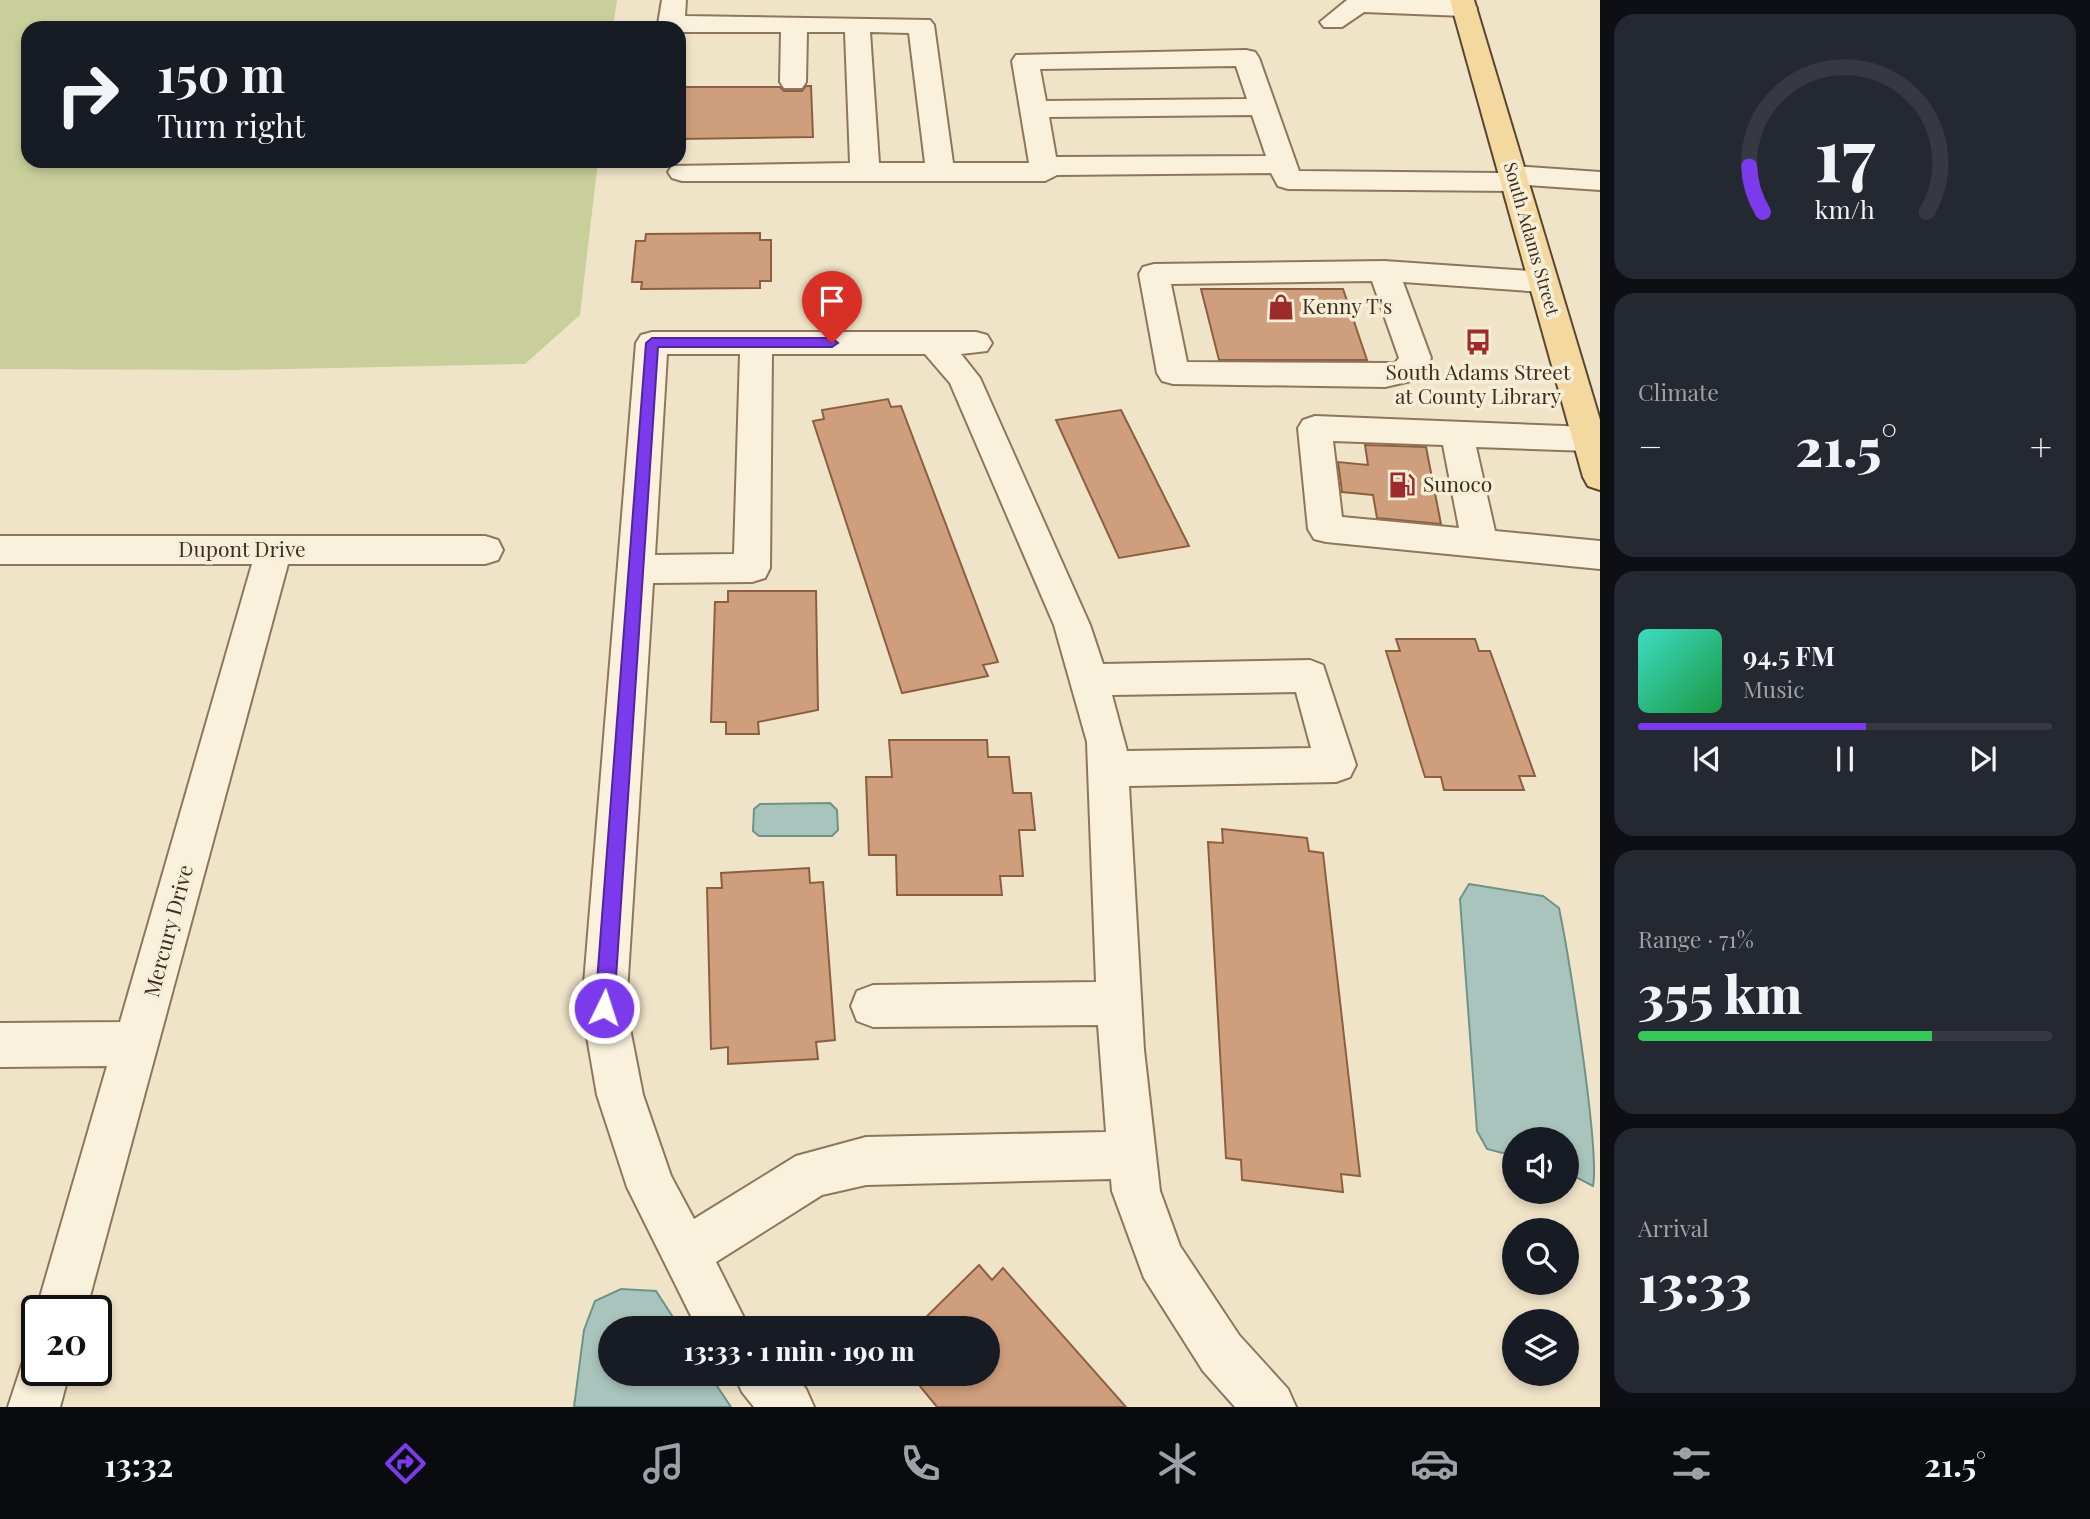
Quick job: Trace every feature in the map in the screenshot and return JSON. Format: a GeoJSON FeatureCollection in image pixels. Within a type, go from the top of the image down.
{"type":"FeatureCollection","features":[{"type":"Feature","properties":{"kind":"main road","name":"South Adams Street"},"geometry":{"type":"LineString","coordinates":[[1465,10],[1596,461]]}},
{"type":"Feature","properties":{"kind":"street"},"geometry":{"type":"LineString","coordinates":[[671,21],[674,0]]}},
{"type":"Feature","properties":{"kind":"street"},"geometry":{"type":"LineString","coordinates":[[1358,4],[1465,10],[1334,22],[1358,4]]}},
{"type":"Feature","properties":{"kind":"street"},"geometry":{"type":"LineString","coordinates":[[686,24],[921,25],[940,172]]}},
{"type":"Feature","properties":{"kind":"street"},"geometry":{"type":"LineString","coordinates":[[793,82],[794,24]]}},
{"type":"Feature","properties":{"kind":"street"},"geometry":{"type":"LineString","coordinates":[[857,24],[865,172]]}},
{"type":"Feature","properties":{"kind":"street"},"geometry":{"type":"LineString","coordinates":[[1045,169],[1025,61],[1245,58],[1288,180],[1514,178],[1600,181]]}},
{"type":"Feature","properties":{"kind":"street"},"geometry":{"type":"LineString","coordinates":[[1034,109],[1263,107]]}},
{"type":"Feature","properties":{"kind":"street"},"geometry":{"type":"LineString","coordinates":[[682,173],[940,172],[1283,164]]}},
{"type":"Feature","properties":{"kind":"street"},"geometry":{"type":"LineString","coordinates":[[1384,271],[1415,358],[1414,366],[1404,372],[1385,376],[1173,373],[1154,274],[1384,271],[1544,282]]}},
{"type":"Feature","properties":{"kind":"street"},"geometry":{"type":"LineString","coordinates":[[718,1316],[651,1187],[620,1095],[604,1008],[652,343],[976,343]]}},
{"type":"Feature","properties":{"kind":"street"},"geometry":{"type":"LineString","coordinates":[[636,569],[752,568],[756,343]]}},
{"type":"Feature","properties":{"kind":"street"},"geometry":{"type":"LineString","coordinates":[[933,343],[964,378],[1072,625],[1107,742],[1119,1003],[1136,1191],[1161,1261],[1221,1353],[1269,1407]]}},
{"type":"Feature","properties":{"kind":"street"},"geometry":{"type":"LineString","coordinates":[[1596,461],[1457,433],[1315,428],[1326,529],[1600,555]]}},
{"type":"Feature","properties":{"kind":"street"},"geometry":{"type":"LineString","coordinates":[[1457,433],[1480,544]]}},
{"type":"Feature","properties":{"kind":"street","name":"Dupont Drive"},"geometry":{"type":"LineString","coordinates":[[0,550],[485,550]]}},
{"type":"Feature","properties":{"kind":"street","name":"Mercury Drive"},"geometry":{"type":"LineString","coordinates":[[66,1295],[138,1045],[274,550]]}},
{"type":"Feature","properties":{"kind":"street"},"geometry":{"type":"LineString","coordinates":[[1089,680],[1310,676],[1336,765],[1108,769]]}},
{"type":"Feature","properties":{"kind":"street"},"geometry":{"type":"LineString","coordinates":[[873,1006],[1119,1003]]}},
{"type":"Feature","properties":{"kind":"street"},"geometry":{"type":"LineString","coordinates":[[0,1045],[138,1045]]}},
{"type":"Feature","properties":{"kind":"street"},"geometry":{"type":"LineString","coordinates":[[685,1253],[813,1173],[866,1161],[1132,1155]]}},
{"type":"Feature","properties":{"kind":"street"},"geometry":{"type":"LineString","coordinates":[[34,1407],[40,1386]]}},
{"type":"Feature","properties":{"kind":"street"},"geometry":{"type":"LineString","coordinates":[[770,1386],[788,1407]]}},
{"type":"Feature","properties":{"kind":"green space"},"geometry":{"type":"Polygon","coordinates":[[[0,0],[617,0],[614,21],[21,21],[21,168],[597,168],[580,315],[525,364],[236,370],[0,369],[0,0]]]}},
{"type":"Feature","properties":{"kind":"water"},"geometry":{"type":"Polygon","coordinates":[[[830,803],[837,810],[838,830],[832,836],[759,836],[753,831],[754,809],[760,804],[830,803]]]}},
{"type":"Feature","properties":{"kind":"water"},"geometry":{"type":"Polygon","coordinates":[[[1469,884],[1543,896],[1559,908],[1588,1095],[1593,1186],[1579,1179],[1579,1127],[1502,1127],[1502,1153],[1487,1149],[1477,1131],[1460,899],[1469,884]]]}},
{"type":"Feature","properties":{"kind":"water"},"geometry":{"type":"Polygon","coordinates":[[[621,1289],[656,1291],[672,1316],[598,1316],[598,1386],[717,1386],[731,1407],[574,1407],[584,1330],[595,1301],[621,1289]]]}},
{"type":"Feature","properties":{"kind":"building"},"geometry":{"type":"Polygon","coordinates":[[[806,86],[811,86],[813,137],[686,139],[686,87],[780,87],[784,91],[802,91],[806,86]]]}},
{"type":"Feature","properties":{"kind":"building"},"geometry":{"type":"Polygon","coordinates":[[[760,233],[760,240],[771,240],[771,281],[760,281],[760,288],[641,289],[642,282],[632,282],[636,241],[645,241],[646,234],[760,233]]]}},
{"type":"Feature","properties":{"kind":"building"},"geometry":{"type":"Polygon","coordinates":[[[1201,289],[1343,289],[1367,360],[1219,360],[1201,289]]]}},
{"type":"Feature","properties":{"kind":"building"},"geometry":{"type":"Polygon","coordinates":[[[888,399],[891,407],[901,406],[998,662],[983,665],[988,676],[902,693],[813,421],[824,419],[822,410],[888,399]]]}},
{"type":"Feature","properties":{"kind":"building"},"geometry":{"type":"Polygon","coordinates":[[[1121,410],[1189,546],[1119,558],[1056,420],[1121,410]]]}},
{"type":"Feature","properties":{"kind":"building","name":"Sunoco"},"geometry":{"type":"Polygon","coordinates":[[[1365,445],[1426,447],[1441,524],[1377,518],[1373,495],[1342,492],[1338,462],[1368,465],[1365,445]]]}},
{"type":"Feature","properties":{"kind":"building"},"geometry":{"type":"Polygon","coordinates":[[[728,591],[816,591],[818,710],[758,722],[759,734],[726,734],[726,722],[711,722],[715,602],[728,602],[728,591]]]}},
{"type":"Feature","properties":{"kind":"building"},"geometry":{"type":"Polygon","coordinates":[[[1396,639],[1475,639],[1479,651],[1490,651],[1535,776],[1519,776],[1524,790],[1444,790],[1441,777],[1425,777],[1386,651],[1400,651],[1396,639]]]}},
{"type":"Feature","properties":{"kind":"building"},"geometry":{"type":"Polygon","coordinates":[[[889,740],[987,740],[988,757],[1009,757],[1013,793],[1031,793],[1035,830],[1019,830],[1023,876],[1000,876],[1002,895],[897,895],[896,855],[869,855],[866,777],[892,777],[889,740]]]}},
{"type":"Feature","properties":{"kind":"building"},"geometry":{"type":"Polygon","coordinates":[[[1222,829],[1307,838],[1309,851],[1323,853],[1360,1176],[1341,1174],[1343,1192],[1242,1180],[1241,1160],[1226,1158],[1208,842],[1223,843],[1222,829]]]}},
{"type":"Feature","properties":{"kind":"building"},"geometry":{"type":"Polygon","coordinates":[[[809,868],[810,883],[823,882],[835,1040],[816,1042],[818,1059],[728,1064],[728,1047],[711,1049],[707,888],[722,888],[721,873],[809,868]]]}},
{"type":"Feature","properties":{"kind":"building"},"geometry":{"type":"Polygon","coordinates":[[[979,1265],[992,1280],[1003,1268],[1126,1407],[937,1407],[920,1386],[1000,1386],[1000,1316],[927,1316],[979,1265]]]}},
{"type":"Feature","properties":{"kind":"place","name":"Kenny T's"},"geometry":{"type":"Point","coordinates":[1281,307]}},
{"type":"Feature","properties":{"kind":"place","name":"South Adams Street at County Library"},"geometry":{"type":"Point","coordinates":[1478,342]}},
{"type":"Feature","properties":{"kind":"place","name":"Sunoco"},"geometry":{"type":"Point","coordinates":[1402,485]}},
{"type":"Feature","properties":{"kind":"route"},"geometry":{"type":"LineString","coordinates":[[604,1008],[652,343],[832,343]]}}]}
